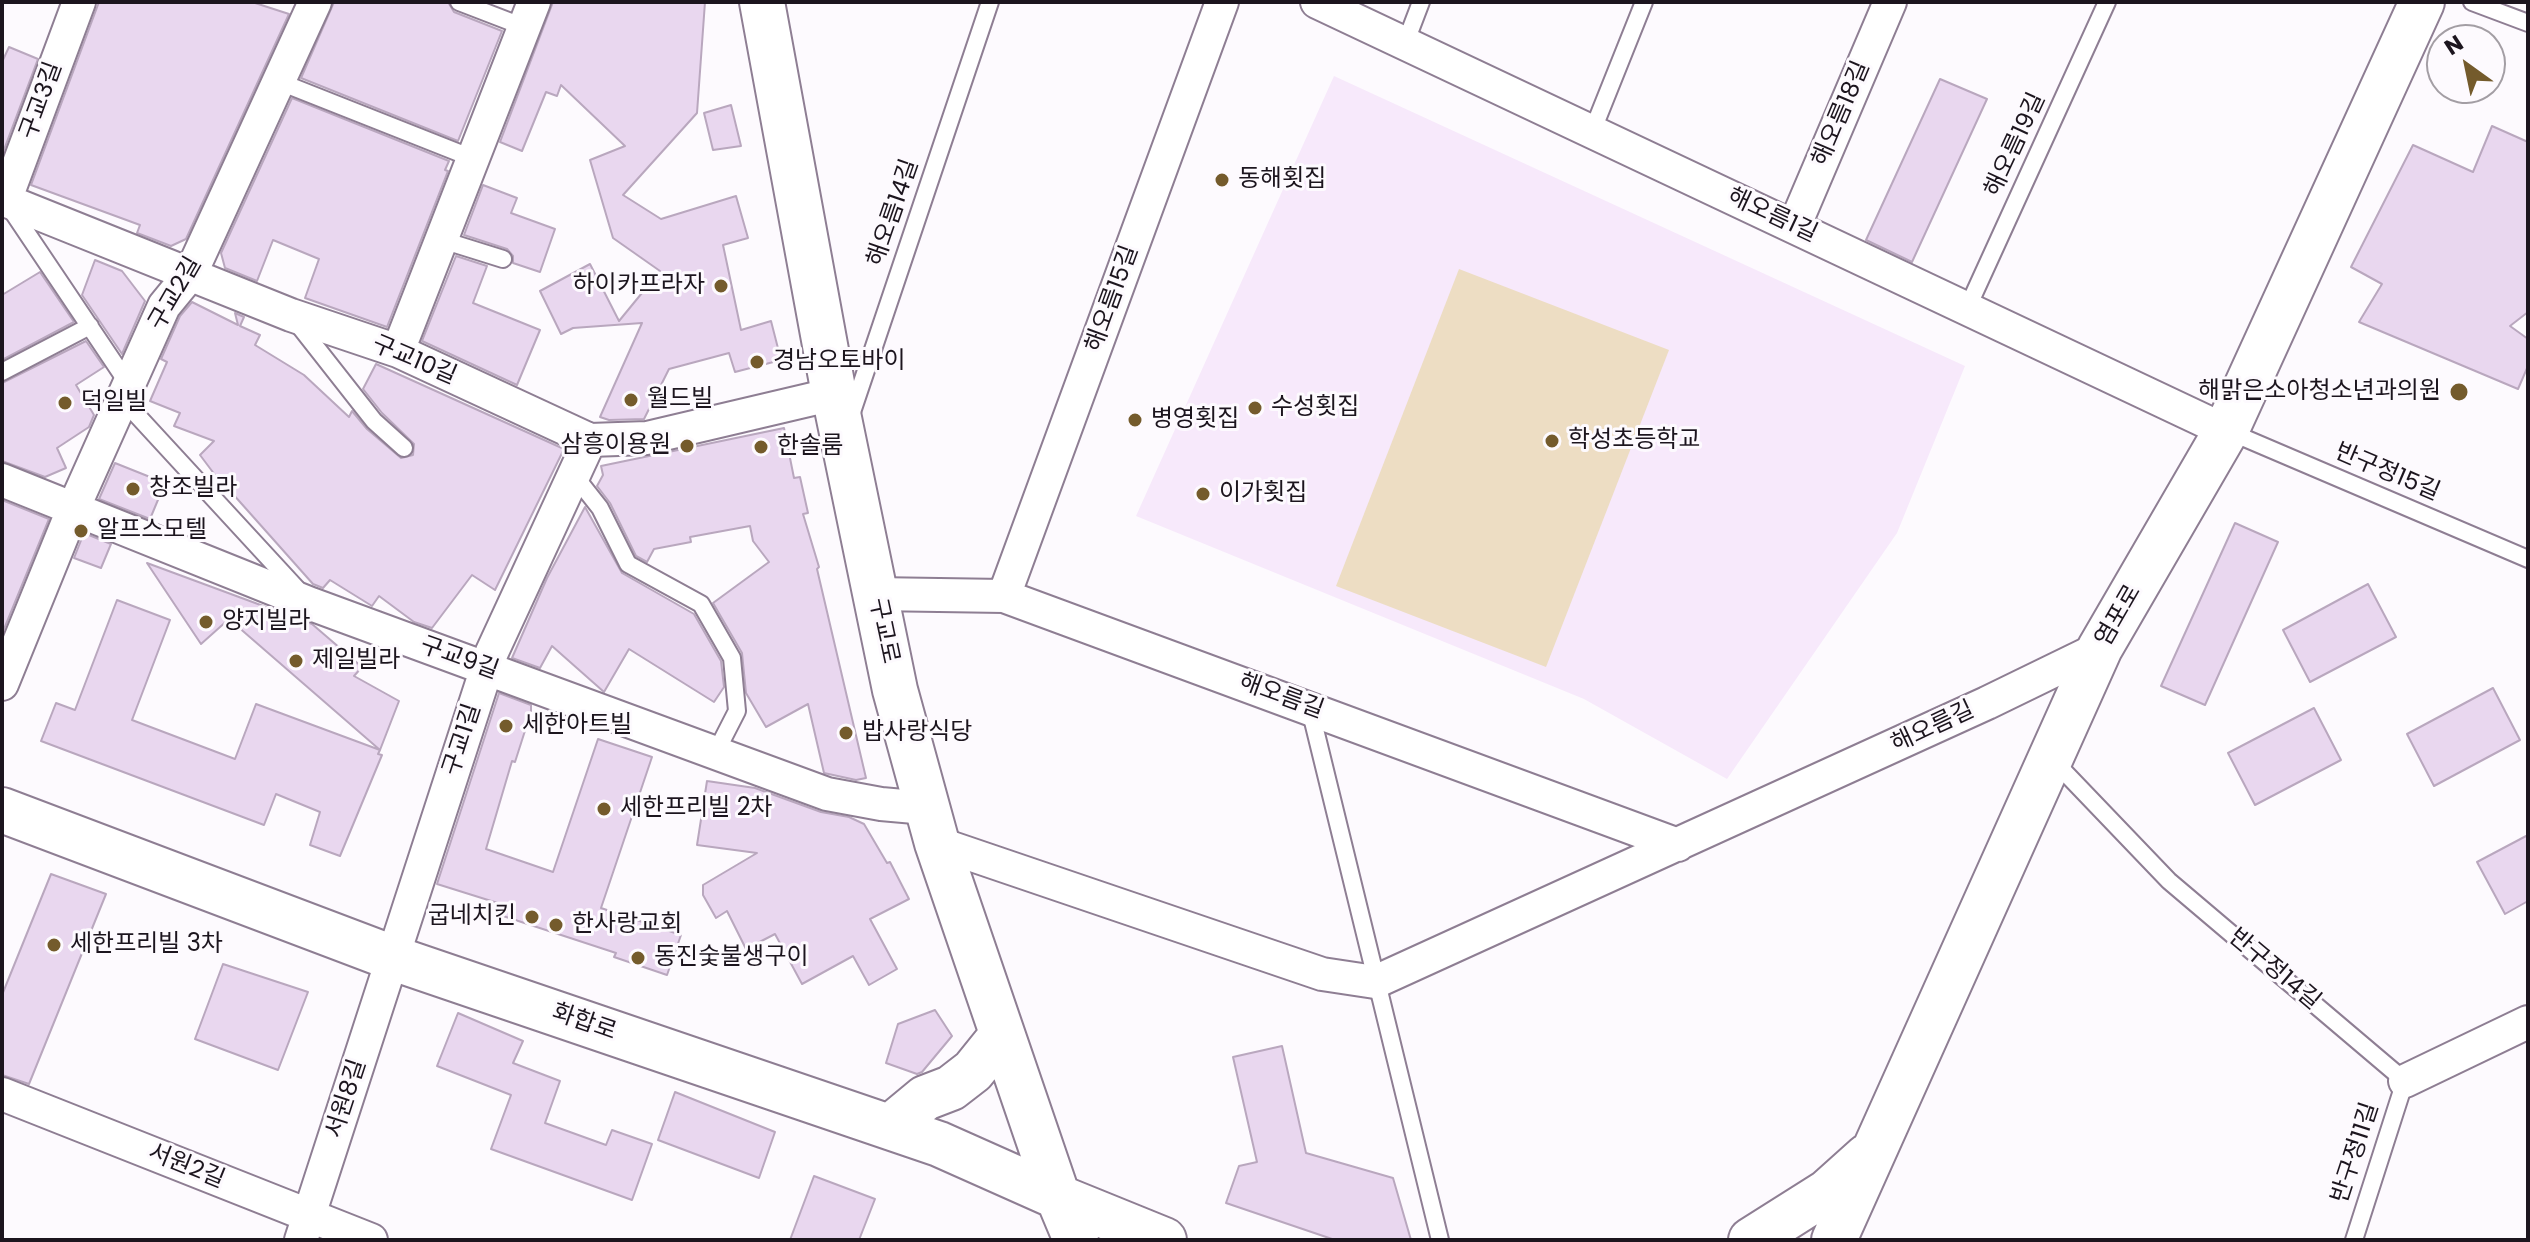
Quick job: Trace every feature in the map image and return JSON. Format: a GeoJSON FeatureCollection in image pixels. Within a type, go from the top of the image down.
{"type":"FeatureCollection","features":[{"type":"Feature","properties":{"kind":"main road","name":"구교로"},"geometry":{"type":"LineString","coordinates":[[762,2],[874,594],[931,825],[1058,1197],[1076,1240]]}},
{"type":"Feature","properties":{"kind":"main road","name":"염포로"},"geometry":{"type":"LineString","coordinates":[[1834,1240],[2100,648],[2226,431],[2422,2]]}},
{"type":"Feature","properties":{"kind":"main road","name":"화합로"},"geometry":{"type":"LineString","coordinates":[[2,810],[393,958],[939,1144],[1164,1240]]}},
{"type":"Feature","properties":{"kind":"main road"},"geometry":{"type":"LineString","coordinates":[[890,1127],[925,1098],[951,1088],[973,1071],[1002,1035]]}},
{"type":"Feature","properties":{"kind":"main road"},"geometry":{"type":"LineString","coordinates":[[1751,1240],[1827,1192],[1874,1150]]}},
{"type":"Feature","properties":{"kind":"main road"},"geometry":{"type":"LineString","coordinates":[[1868,1240],[1874,1150]]}},
{"type":"Feature","properties":{"kind":"street","name":"구교3길"},"geometry":{"type":"LineString","coordinates":[[4,200],[79,2]]}},
{"type":"Feature","properties":{"kind":"street","name":"구교2길"},"geometry":{"type":"LineString","coordinates":[[2,684],[74,507],[164,306],[191,273],[315,2]]}},
{"type":"Feature","properties":{"kind":"street","name":"해오름15길"},"geometry":{"type":"LineString","coordinates":[[1004,596],[1222,2]]}},
{"type":"Feature","properties":{"kind":"street","name":"해오름1길"},"geometry":{"type":"LineString","coordinates":[[1317,2],[2226,431]]}},
{"type":"Feature","properties":{"kind":"street","name":"해오름18길"},"geometry":{"type":"LineString","coordinates":[[1794,227],[1890,2]]}},
{"type":"Feature","properties":{"kind":"street"},"geometry":{"type":"LineString","coordinates":[[398,351],[439,239],[529,15]]}},
{"type":"Feature","properties":{"kind":"street","name":"구교10길"},"geometry":{"type":"LineString","coordinates":[[4,200],[291,315],[398,351],[590,440],[647,438],[834,394]]}},
{"type":"Feature","properties":{"kind":"street","name":"구교1길"},"geometry":{"type":"LineString","coordinates":[[393,958],[486,669],[590,440]]}},
{"type":"Feature","properties":{"kind":"street","name":"구교9길"},"geometry":{"type":"LineString","coordinates":[[2,480],[311,604],[486,669],[827,794],[881,804],[931,825]]}},
{"type":"Feature","properties":{"kind":"street","name":"해오름길"},"geometry":{"type":"LineString","coordinates":[[874,594],[1004,596],[1678,845]]}},
{"type":"Feature","properties":{"kind":"street","name":"해오름길"},"geometry":{"type":"LineString","coordinates":[[1375,982],[1973,710],[2100,648]]}},
{"type":"Feature","properties":{"kind":"street"},"geometry":{"type":"LineString","coordinates":[[931,825],[1322,974],[1375,982]]}},
{"type":"Feature","properties":{"kind":"street","name":"서원8길"},"geometry":{"type":"LineString","coordinates":[[305,1228],[393,958]]}},
{"type":"Feature","properties":{"kind":"street"},"geometry":{"type":"LineString","coordinates":[[2405,1081],[2528,1022]]}},
{"type":"Feature","properties":{"kind":"street","name":"서원2길"},"geometry":{"type":"LineString","coordinates":[[2,1094],[305,1228],[371,1240]]}},
{"type":"Feature","properties":{"kind":"lane"},"geometry":{"type":"LineString","coordinates":[[459,2],[529,15]]}},
{"type":"Feature","properties":{"kind":"lane","name":"해오름14길"},"geometry":{"type":"LineString","coordinates":[[843,440],[990,2]]}},
{"type":"Feature","properties":{"kind":"lane"},"geometry":{"type":"LineString","coordinates":[[1405,44],[1421,2]]}},
{"type":"Feature","properties":{"kind":"lane"},"geometry":{"type":"LineString","coordinates":[[1592,132],[1644,2]]}},
{"type":"Feature","properties":{"kind":"lane","name":"해오름19길"},"geometry":{"type":"LineString","coordinates":[[1967,309],[2107,2]]}},
{"type":"Feature","properties":{"kind":"lane"},"geometry":{"type":"LineString","coordinates":[[2472,2],[2528,23]]}},
{"type":"Feature","properties":{"kind":"lane"},"geometry":{"type":"LineString","coordinates":[[280,82],[472,158]]}},
{"type":"Feature","properties":{"kind":"lane"},"geometry":{"type":"LineString","coordinates":[[4,200],[90,326],[126,392],[311,604]]}},
{"type":"Feature","properties":{"kind":"lane"},"geometry":{"type":"LineString","coordinates":[[439,239],[503,259]]}},
{"type":"Feature","properties":{"kind":"lane"},"geometry":{"type":"LineString","coordinates":[[291,315],[374,421],[404,448]]}},
{"type":"Feature","properties":{"kind":"lane"},"geometry":{"type":"LineString","coordinates":[[2,372],[90,326]]}},
{"type":"Feature","properties":{"kind":"lane","name":"반구정15길"},"geometry":{"type":"LineString","coordinates":[[2226,431],[2528,559]]}},
{"type":"Feature","properties":{"kind":"lane"},"geometry":{"type":"LineString","coordinates":[[574,475],[600,508],[628,564],[701,604],[732,658],[737,711],[715,754]]}},
{"type":"Feature","properties":{"kind":"lane"},"geometry":{"type":"LineString","coordinates":[[1310,707],[1440,1240]]}},
{"type":"Feature","properties":{"kind":"lane","name":"반구정14길"},"geometry":{"type":"LineString","coordinates":[[2052,759],[2169,881],[2405,1081]]}},
{"type":"Feature","properties":{"kind":"lane","name":"반구정11길"},"geometry":{"type":"LineString","coordinates":[[2354,1240],[2405,1081]]}},
{"type":"Feature","properties":{"kind":"shaded area","name":"학성초등학교"},"geometry":{"type":"Polygon","coordinates":[[[1334,76],[1965,366],[1897,533],[1727,779],[1584,699],[1136,516],[1334,76]]]}},
{"type":"Feature","properties":{"kind":"shaded area"},"geometry":{"type":"Polygon","coordinates":[[[1459,269],[1669,350],[1546,667],[1336,586],[1459,269]]]}},
{"type":"Feature","properties":{"kind":"building"},"geometry":{"type":"Polygon","coordinates":[[[99,2],[252,2],[289,14],[186,239],[171,246],[137,233],[140,225],[31,185],[99,2]]]}},
{"type":"Feature","properties":{"kind":"building"},"geometry":{"type":"Polygon","coordinates":[[[334,2],[448,2],[454,12],[502,31],[458,141],[301,78],[334,2]]]}},
{"type":"Feature","properties":{"kind":"building"},"geometry":{"type":"Polygon","coordinates":[[[553,2],[705,2],[697,113],[623,195],[661,219],[736,196],[748,238],[723,245],[741,330],[771,321],[781,360],[735,372],[729,353],[669,369],[644,419],[609,420],[600,417],[642,323],[573,328],[561,334],[540,291],[590,264],[619,321],[660,271],[613,238],[590,160],[625,146],[561,85],[557,96],[546,92],[522,151],[500,142],[553,2]]]}},
{"type":"Feature","properties":{"kind":"building"},"geometry":{"type":"Polygon","coordinates":[[[9,47],[38,59],[2,155],[2,62],[9,47]]]}},
{"type":"Feature","properties":{"kind":"building"},"geometry":{"type":"Polygon","coordinates":[[[1940,79],[1987,99],[1912,262],[1866,240],[1940,79]]]}},
{"type":"Feature","properties":{"kind":"building"},"geometry":{"type":"Polygon","coordinates":[[[292,98],[449,161],[445,170],[448,171],[387,327],[305,298],[319,259],[273,240],[257,281],[225,268],[221,253],[292,98]]]}},
{"type":"Feature","properties":{"kind":"building"},"geometry":{"type":"Polygon","coordinates":[[[731,105],[741,146],[713,150],[704,113],[731,105]]]}},
{"type":"Feature","properties":{"kind":"building"},"geometry":{"type":"Polygon","coordinates":[[[2492,126],[2528,142],[2528,312],[2510,326],[2528,339],[2528,366],[2518,389],[2359,322],[2382,284],[2351,267],[2413,145],[2473,172],[2492,126]]]}},
{"type":"Feature","properties":{"kind":"building"},"geometry":{"type":"Polygon","coordinates":[[[483,185],[517,198],[511,213],[555,229],[540,272],[513,263],[513,256],[507,249],[464,235],[483,185]]]}},
{"type":"Feature","properties":{"kind":"building"},"geometry":{"type":"Polygon","coordinates":[[[456,256],[487,266],[473,303],[540,330],[517,385],[422,341],[456,256]]]}},
{"type":"Feature","properties":{"kind":"building"},"geometry":{"type":"Polygon","coordinates":[[[95,260],[122,271],[145,301],[122,354],[82,295],[95,260]]]}},
{"type":"Feature","properties":{"kind":"building"},"geometry":{"type":"Polygon","coordinates":[[[40,272],[74,322],[2,360],[2,295],[40,272]]]}},
{"type":"Feature","properties":{"kind":"building"},"geometry":{"type":"Polygon","coordinates":[[[192,302],[238,325],[235,313],[244,317],[240,326],[260,335],[255,345],[304,375],[349,417],[352,411],[367,429],[401,458],[413,455],[414,444],[363,389],[376,364],[564,449],[495,590],[472,575],[432,628],[414,622],[379,596],[372,606],[330,580],[323,588],[313,584],[232,493],[230,495],[200,455],[214,441],[174,426],[180,413],[150,401],[167,362],[161,359],[180,316],[192,302]]]}},
{"type":"Feature","properties":{"kind":"building"},"geometry":{"type":"Polygon","coordinates":[[[86,341],[104,367],[76,385],[94,415],[89,427],[57,448],[66,468],[45,477],[2,461],[2,383],[86,341]]]}},
{"type":"Feature","properties":{"kind":"building"},"geometry":{"type":"Polygon","coordinates":[[[784,428],[794,478],[800,477],[808,513],[803,514],[819,567],[866,778],[856,780],[824,773],[808,704],[766,727],[746,693],[742,653],[713,603],[769,562],[753,541],[750,526],[690,537],[691,542],[654,549],[647,562],[636,556],[610,503],[597,486],[603,475],[601,466],[784,428]]]}},
{"type":"Feature","properties":{"kind":"building","name":"창조빌라"},"geometry":{"type":"Polygon","coordinates":[[[115,463],[165,483],[150,519],[99,499],[115,463]]]}},
{"type":"Feature","properties":{"kind":"building"},"geometry":{"type":"Polygon","coordinates":[[[2,500],[49,519],[2,634],[2,500]]]}},
{"type":"Feature","properties":{"kind":"building"},"geometry":{"type":"Polygon","coordinates":[[[585,507],[622,573],[694,614],[721,661],[724,687],[714,702],[629,649],[604,692],[552,646],[540,668],[512,658],[547,578],[585,507]]]}},
{"type":"Feature","properties":{"kind":"building"},"geometry":{"type":"Polygon","coordinates":[[[2235,523],[2278,542],[2205,705],[2161,686],[2235,523]]]}},
{"type":"Feature","properties":{"kind":"building"},"geometry":{"type":"Polygon","coordinates":[[[84,533],[111,544],[101,568],[74,558],[84,533]]]}},
{"type":"Feature","properties":{"kind":"building"},"geometry":{"type":"Polygon","coordinates":[[[147,563],[312,624],[362,667],[354,676],[399,701],[380,750],[229,619],[201,644],[147,563]]]}},
{"type":"Feature","properties":{"kind":"building"},"geometry":{"type":"Polygon","coordinates":[[[2368,584],[2396,637],[2310,682],[2283,630],[2368,584]]]}},
{"type":"Feature","properties":{"kind":"building"},"geometry":{"type":"Polygon","coordinates":[[[117,600],[170,620],[132,720],[235,759],[256,704],[380,750],[378,754],[382,755],[340,856],[310,845],[320,812],[276,794],[264,825],[41,741],[56,703],[75,710],[117,600]]]}},
{"type":"Feature","properties":{"kind":"building"},"geometry":{"type":"Polygon","coordinates":[[[2493,688],[2520,740],[2434,786],[2407,734],[2493,688]]]}},
{"type":"Feature","properties":{"kind":"building"},"geometry":{"type":"Polygon","coordinates":[[[499,693],[531,705],[531,712],[515,762],[512,761],[486,849],[553,872],[598,739],[652,757],[601,908],[681,935],[667,975],[614,957],[616,953],[500,915],[504,905],[437,884],[499,693]]]}},
{"type":"Feature","properties":{"kind":"building"},"geometry":{"type":"Polygon","coordinates":[[[2314,708],[2341,760],[2255,805],[2228,753],[2314,708]]]}},
{"type":"Feature","properties":{"kind":"building"},"geometry":{"type":"Polygon","coordinates":[[[707,781],[755,788],[864,824],[887,863],[890,862],[909,899],[870,919],[897,969],[869,985],[853,956],[802,984],[775,934],[746,949],[727,911],[716,918],[703,895],[703,885],[757,853],[697,845],[707,781]]]}},
{"type":"Feature","properties":{"kind":"building"},"geometry":{"type":"Polygon","coordinates":[[[2528,835],[2528,901],[2505,914],[2477,862],[2528,835]]]}},
{"type":"Feature","properties":{"kind":"building","name":"세한프리빌 3차"},"geometry":{"type":"Polygon","coordinates":[[[51,874],[106,894],[29,1084],[2,1075],[2,995],[51,874]]]}},
{"type":"Feature","properties":{"kind":"building"},"geometry":{"type":"Polygon","coordinates":[[[223,964],[308,992],[278,1070],[195,1039],[223,964]]]}},
{"type":"Feature","properties":{"kind":"building"},"geometry":{"type":"Polygon","coordinates":[[[935,1010],[952,1036],[922,1072],[917,1074],[886,1063],[898,1024],[935,1010]]]}},
{"type":"Feature","properties":{"kind":"building"},"geometry":{"type":"Polygon","coordinates":[[[458,1013],[523,1041],[513,1063],[560,1081],[545,1123],[606,1145],[612,1130],[652,1144],[632,1200],[491,1149],[511,1095],[437,1066],[458,1013]]]}},
{"type":"Feature","properties":{"kind":"building"},"geometry":{"type":"Polygon","coordinates":[[[1282,1046],[1306,1153],[1393,1178],[1411,1240],[1335,1240],[1226,1203],[1239,1166],[1257,1162],[1233,1057],[1282,1046]]]}},
{"type":"Feature","properties":{"kind":"building"},"geometry":{"type":"Polygon","coordinates":[[[675,1092],[775,1132],[759,1178],[658,1140],[675,1092]]]}},
{"type":"Feature","properties":{"kind":"building"},"geometry":{"type":"Polygon","coordinates":[[[814,1176],[875,1199],[859,1240],[790,1240],[814,1176]]]}},
{"type":"Feature","properties":{"kind":"place","name":"동해횟집"},"geometry":{"type":"Point","coordinates":[1222,180]}},
{"type":"Feature","properties":{"kind":"place","name":"하이카프라자"},"geometry":{"type":"Point","coordinates":[721,286]}},
{"type":"Feature","properties":{"kind":"place","name":"경남오토바이"},"geometry":{"type":"Point","coordinates":[757,362]}},
{"type":"Feature","properties":{"kind":"place","name":"해맑은소아청소년과의원"},"geometry":{"type":"Point","coordinates":[2459,392]}},
{"type":"Feature","properties":{"kind":"place","name":"월드빌"},"geometry":{"type":"Point","coordinates":[631,400]}},
{"type":"Feature","properties":{"kind":"place","name":"덕일빌"},"geometry":{"type":"Point","coordinates":[65,403]}},
{"type":"Feature","properties":{"kind":"place","name":"수성횟집"},"geometry":{"type":"Point","coordinates":[1255,408]}},
{"type":"Feature","properties":{"kind":"place","name":"병영횟집"},"geometry":{"type":"Point","coordinates":[1135,420]}},
{"type":"Feature","properties":{"kind":"place","name":"학성초등학교"},"geometry":{"type":"Point","coordinates":[1552,441]}},
{"type":"Feature","properties":{"kind":"place","name":"삼흥이용원"},"geometry":{"type":"Point","coordinates":[687,446]}},
{"type":"Feature","properties":{"kind":"place","name":"한솔룸"},"geometry":{"type":"Point","coordinates":[761,447]}},
{"type":"Feature","properties":{"kind":"place","name":"창조빌라"},"geometry":{"type":"Point","coordinates":[133,489]}},
{"type":"Feature","properties":{"kind":"place","name":"이가횟집"},"geometry":{"type":"Point","coordinates":[1203,494]}},
{"type":"Feature","properties":{"kind":"place","name":"알프스모텔"},"geometry":{"type":"Point","coordinates":[81,531]}},
{"type":"Feature","properties":{"kind":"place","name":"양지빌라"},"geometry":{"type":"Point","coordinates":[206,622]}},
{"type":"Feature","properties":{"kind":"place","name":"제일빌라"},"geometry":{"type":"Point","coordinates":[296,661]}},
{"type":"Feature","properties":{"kind":"place","name":"세한아트빌"},"geometry":{"type":"Point","coordinates":[506,726]}},
{"type":"Feature","properties":{"kind":"place","name":"밥사랑식당"},"geometry":{"type":"Point","coordinates":[846,733]}},
{"type":"Feature","properties":{"kind":"place","name":"세한프리빌 2차"},"geometry":{"type":"Point","coordinates":[604,809]}},
{"type":"Feature","properties":{"kind":"place","name":"굽네치킨"},"geometry":{"type":"Point","coordinates":[532,917]}},
{"type":"Feature","properties":{"kind":"place","name":"한사랑교회"},"geometry":{"type":"Point","coordinates":[556,925]}},
{"type":"Feature","properties":{"kind":"place","name":"세한프리빌 3차"},"geometry":{"type":"Point","coordinates":[54,945]}},
{"type":"Feature","properties":{"kind":"place","name":"동진숯불생구이"},"geometry":{"type":"Point","coordinates":[638,958]}}]}
